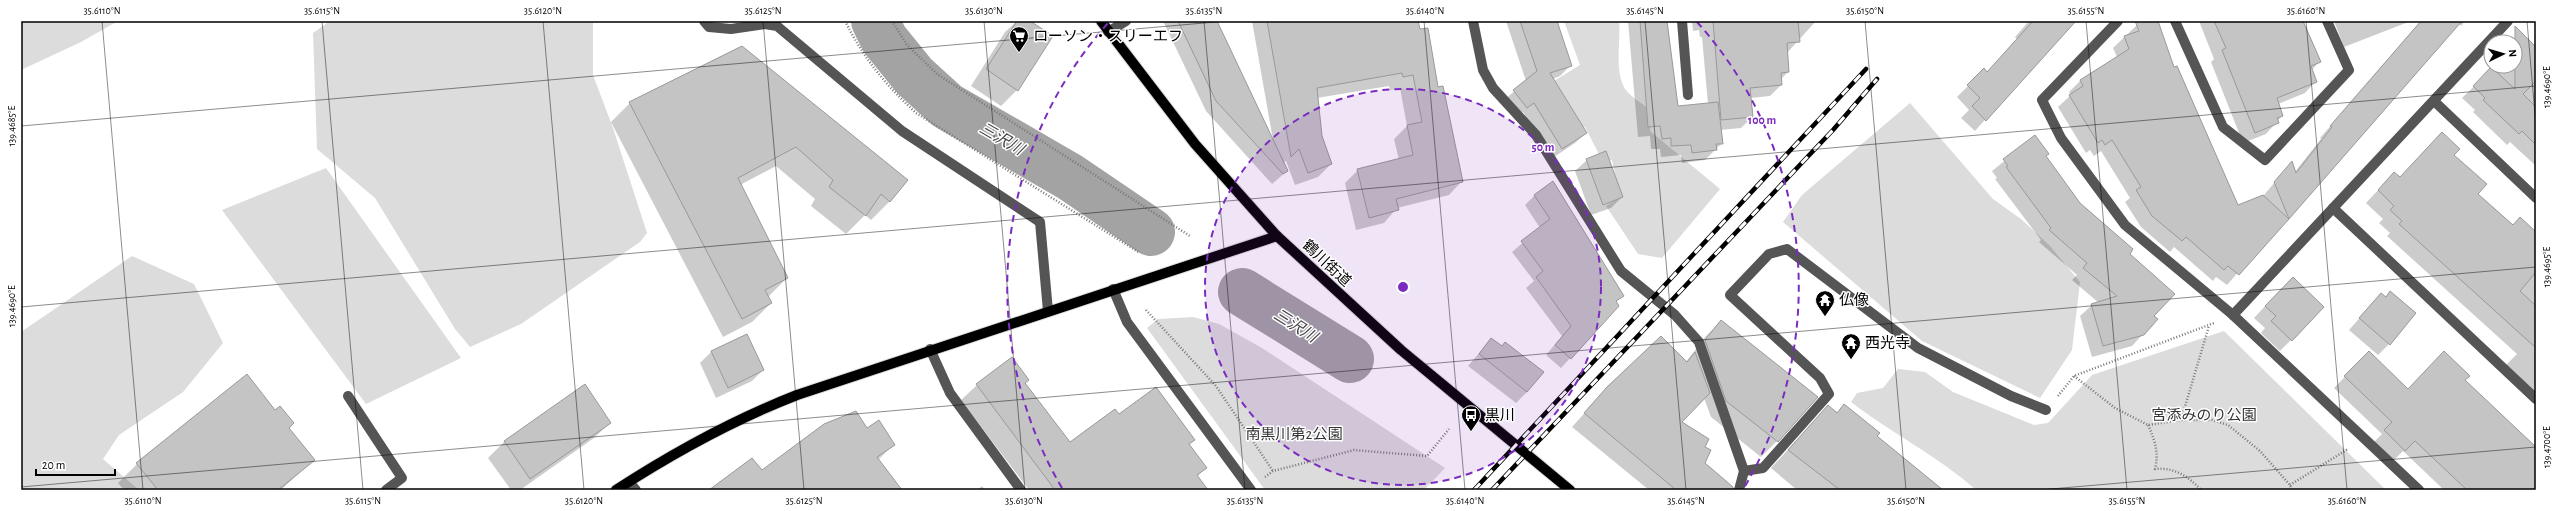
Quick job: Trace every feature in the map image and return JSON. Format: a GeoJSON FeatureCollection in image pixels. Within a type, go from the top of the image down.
{"type":"FeatureCollection","features":[{"type":"Feature","properties":{"kind":"main road","name":"鶴川街道"},"geometry":{"type":"LineString","coordinates":[[1101,21],[1195,144],[1277,236],[1401,350],[1570,490]]}},
{"type":"Feature","properties":{"kind":"main road"},"geometry":{"type":"LineString","coordinates":[[616,490],[697,441],[770,406],[835,380],[1277,236]]}},
{"type":"Feature","properties":{"kind":"street"},"geometry":{"type":"LineString","coordinates":[[704,21],[709,27],[724,28],[765,24],[777,26],[902,131],[1040,222],[1048,311]]}},
{"type":"Feature","properties":{"kind":"street"},"geometry":{"type":"LineString","coordinates":[[1108,32],[1126,21]]}},
{"type":"Feature","properties":{"kind":"street"},"geometry":{"type":"LineString","coordinates":[[1473,21],[1483,70],[1493,88],[1536,136],[1621,271],[1675,315],[1699,342],[1744,471],[1739,490]]}},
{"type":"Feature","properties":{"kind":"street"},"geometry":{"type":"LineString","coordinates":[[1682,21],[1688,95]]}},
{"type":"Feature","properties":{"kind":"street"},"geometry":{"type":"LineString","coordinates":[[2118,21],[2042,100],[2061,138],[2125,225],[2233,315],[2419,490]]}},
{"type":"Feature","properties":{"kind":"street"},"geometry":{"type":"LineString","coordinates":[[2175,21],[2223,127],[2265,160],[2348,70],[2327,21]]}},
{"type":"Feature","properties":{"kind":"street"},"geometry":{"type":"LineString","coordinates":[[2233,315],[2508,21]]}},
{"type":"Feature","properties":{"kind":"street"},"geometry":{"type":"LineString","coordinates":[[2434,101],[2536,198]]}},
{"type":"Feature","properties":{"kind":"street"},"geometry":{"type":"LineString","coordinates":[[2333,208],[2536,399]]}},
{"type":"Feature","properties":{"kind":"street"},"geometry":{"type":"LineString","coordinates":[[1744,471],[1763,468],[1829,394],[1820,378],[1730,295],[1769,254],[1787,249],[1918,348],[2012,396],[2046,410]]}},
{"type":"Feature","properties":{"kind":"street"},"geometry":{"type":"LineString","coordinates":[[1113,290],[1127,322],[1250,489]]}},
{"type":"Feature","properties":{"kind":"street"},"geometry":{"type":"LineString","coordinates":[[930,349],[950,393],[1021,490]]}},
{"type":"Feature","properties":{"kind":"street"},"geometry":{"type":"LineString","coordinates":[[348,396],[402,478],[386,490]]}},
{"type":"Feature","properties":{"kind":"street"},"geometry":{"type":"LineString","coordinates":[[629,482],[636,490]]}},
{"type":"Feature","properties":{"kind":"path"},"geometry":{"type":"LineString","coordinates":[[845,21],[861,53],[888,87],[916,113],[1140,253]]}},
{"type":"Feature","properties":{"kind":"path"},"geometry":{"type":"LineString","coordinates":[[892,21],[907,45],[937,74],[1190,236]]}},
{"type":"Feature","properties":{"kind":"path"},"geometry":{"type":"LineString","coordinates":[[1146,310],[1216,386],[1272,471]]}},
{"type":"Feature","properties":{"kind":"path"},"geometry":{"type":"LineString","coordinates":[[2046,410],[2074,376],[2209,326],[2218,321]]}},
{"type":"Feature","properties":{"kind":"path"},"geometry":{"type":"LineString","coordinates":[[2181,420],[2209,326]]}},
{"type":"Feature","properties":{"kind":"path"},"geometry":{"type":"LineString","coordinates":[[2074,376],[2115,408],[2148,425],[2181,420],[2212,420],[2228,425],[2260,450],[2290,485],[2292,490]]}},
{"type":"Feature","properties":{"kind":"path"},"geometry":{"type":"LineString","coordinates":[[2148,425],[2155,440],[2157,460],[2155,470],[2169,468],[2191,479],[2201,490]]}},
{"type":"Feature","properties":{"kind":"path"},"geometry":{"type":"LineString","coordinates":[[1250,489],[1272,471],[1354,450],[1427,456],[1449,429]]}},
{"type":"Feature","properties":{"kind":"path"},"geometry":{"type":"LineString","coordinates":[[2290,485],[2352,447]]}},
{"type":"Feature","properties":{"kind":"green space"},"geometry":{"type":"Polygon","coordinates":[[[21,21],[118,21],[81,42],[21,70],[21,21]]]}},
{"type":"Feature","properties":{"kind":"green space"},"geometry":{"type":"Polygon","coordinates":[[[330,21],[593,21],[593,75],[613,128],[647,233],[640,242],[521,324],[470,347],[455,329],[375,198],[317,149],[313,33],[330,21]]]}},
{"type":"Feature","properties":{"kind":"green space"},"geometry":{"type":"Polygon","coordinates":[[[1564,21],[1619,21],[1619,65],[1622,82],[1625,89],[1634,98],[1652,111],[1650,131],[1720,189],[1662,258],[1638,254],[1606,206],[1620,197],[1612,160],[1603,162],[1585,127],[1576,130],[1549,84],[1580,65],[1564,21]]]}},
{"type":"Feature","properties":{"kind":"green space"},"geometry":{"type":"Polygon","coordinates":[[[1910,103],[1993,199],[2021,219],[2049,245],[2080,282],[2072,350],[2040,398],[1922,341],[1783,222],[1802,195],[1910,103]]]}},
{"type":"Feature","properties":{"kind":"green space"},"geometry":{"type":"Polygon","coordinates":[[[326,168],[461,358],[366,404],[222,210],[326,168]]]}},
{"type":"Feature","properties":{"kind":"green space"},"geometry":{"type":"Polygon","coordinates":[[[132,256],[194,284],[223,343],[183,392],[119,435],[103,459],[139,490],[21,490],[21,332],[132,256]]]}},
{"type":"Feature","properties":{"kind":"green space","name":"南黒川第2公園"},"geometry":{"type":"Polygon","coordinates":[[[1193,317],[1219,324],[1262,348],[1445,468],[1424,490],[1265,490],[1147,328],[1158,319],[1193,317]]]}},
{"type":"Feature","properties":{"kind":"green space","name":"宮添みのり公園"},"geometry":{"type":"Polygon","coordinates":[[[2224,331],[2386,490],[1976,490],[1946,466],[1851,402],[1857,393],[1883,388],[1898,369],[1925,372],[1953,392],[2034,425],[2048,423],[2092,375],[2224,331]]]}},
{"type":"Feature","properties":{"kind":"building","name":"ローソン・スリーエフ"},"geometry":{"type":"Polygon","coordinates":[[[1017,21],[1030,21],[1053,36],[1018,91],[986,69],[1017,21]]]}},
{"type":"Feature","properties":{"kind":"building"},"geometry":{"type":"Polygon","coordinates":[[[1178,21],[1217,21],[1288,171],[1283,174],[1216,101],[1178,21]]]}},
{"type":"Feature","properties":{"kind":"building"},"geometry":{"type":"Polygon","coordinates":[[[1267,21],[1418,21],[1420,29],[1428,28],[1438,87],[1443,86],[1463,182],[1396,199],[1399,210],[1369,218],[1357,169],[1413,155],[1407,125],[1422,122],[1413,75],[1403,77],[1402,73],[1317,88],[1322,136],[1332,164],[1308,173],[1299,149],[1291,157],[1267,21]]]}},
{"type":"Feature","properties":{"kind":"building"},"geometry":{"type":"Polygon","coordinates":[[[1520,21],[1557,21],[1572,66],[1550,73],[1587,133],[1562,149],[1534,103],[1527,108],[1513,90],[1537,71],[1520,21]]]}},
{"type":"Feature","properties":{"kind":"building"},"geometry":{"type":"Polygon","coordinates":[[[1640,21],[1667,21],[1678,106],[1718,102],[1723,144],[1716,144],[1717,150],[1692,153],[1691,145],[1671,146],[1671,138],[1662,139],[1660,126],[1648,127],[1640,21]]]}},
{"type":"Feature","properties":{"kind":"building"},"geometry":{"type":"Polygon","coordinates":[[[1713,21],[1798,21],[1800,42],[1787,43],[1789,72],[1781,73],[1782,85],[1750,88],[1753,117],[1721,120],[1713,21]]]}},
{"type":"Feature","properties":{"kind":"building"},"geometry":{"type":"Polygon","coordinates":[[[2033,21],[2076,21],[1986,121],[1972,106],[1980,98],[1967,85],[1984,68],[1987,72],[2033,21]]]}},
{"type":"Feature","properties":{"kind":"building"},"geometry":{"type":"Polygon","coordinates":[[[2135,21],[2158,21],[2174,67],[2177,66],[2238,205],[2263,195],[2289,219],[2239,275],[2228,266],[2224,270],[2186,237],[2182,241],[2152,216],[2136,190],[2141,187],[2112,140],[2105,145],[2102,140],[2098,143],[2069,95],[2083,86],[2080,80],[2129,49],[2124,36],[2139,31],[2135,21]]]}},
{"type":"Feature","properties":{"kind":"building"},"geometry":{"type":"Polygon","coordinates":[[[2214,21],[2303,21],[2321,62],[2311,66],[2317,82],[2277,98],[2283,116],[2277,118],[2279,123],[2255,133],[2222,50],[2226,48],[2214,21]]]}},
{"type":"Feature","properties":{"kind":"building"},"geometry":{"type":"Polygon","coordinates":[[[2421,21],[2462,21],[2289,219],[2274,182],[2292,161],[2296,173],[2332,127],[2330,126],[2421,21]]]}},
{"type":"Feature","properties":{"kind":"building"},"geometry":{"type":"Polygon","coordinates":[[[2515,26],[2523,34],[2515,34],[2515,26]]]}},
{"type":"Feature","properties":{"kind":"building"},"geometry":{"type":"Polygon","coordinates":[[[2523,34],[2536,47],[2536,81],[2523,94],[2536,107],[2536,145],[2522,131],[2519,134],[2483,100],[2485,98],[2473,86],[2484,74],[2499,74],[2515,89],[2515,74],[2523,74],[2523,34]]]}},
{"type":"Feature","properties":{"kind":"building"},"geometry":{"type":"Polygon","coordinates":[[[742,46],[908,180],[890,202],[881,194],[866,216],[829,187],[833,180],[796,147],[738,178],[788,278],[765,290],[772,303],[742,319],[629,102],[742,46]]]}},
{"type":"Feature","properties":{"kind":"building"},"geometry":{"type":"Polygon","coordinates":[[[2442,132],[2460,149],[2454,155],[2487,184],[2478,194],[2513,225],[2520,217],[2536,232],[2536,272],[2520,291],[2536,306],[2536,348],[2399,224],[2402,221],[2390,210],[2394,206],[2378,190],[2394,172],[2400,177],[2442,132]]]}},
{"type":"Feature","properties":{"kind":"building"},"geometry":{"type":"Polygon","coordinates":[[[2035,135],[2049,154],[2046,156],[2080,203],[2133,249],[2130,254],[2175,294],[2154,316],[2158,319],[2144,335],[2103,346],[2091,304],[2117,296],[2083,268],[2087,263],[2049,230],[2051,228],[2006,167],[2008,166],[2003,159],[2035,135]]]}},
{"type":"Feature","properties":{"kind":"building"},"geometry":{"type":"Polygon","coordinates":[[[1606,151],[1623,197],[1603,205],[1586,159],[1606,151]]]}},
{"type":"Feature","properties":{"kind":"building"},"geometry":{"type":"Polygon","coordinates":[[[1553,181],[1624,296],[1616,301],[1619,306],[1571,359],[1555,345],[1571,326],[1536,277],[1543,271],[1521,241],[1550,219],[1534,195],[1553,181]]]}},
{"type":"Feature","properties":{"kind":"building"},"geometry":{"type":"Polygon","coordinates":[[[2293,277],[2324,307],[2292,341],[2271,321],[2276,316],[2265,306],[2293,277]]]}},
{"type":"Feature","properties":{"kind":"building"},"geometry":{"type":"Polygon","coordinates":[[[2390,291],[2416,313],[2390,345],[2359,318],[2381,293],[2386,297],[2390,291]]]}},
{"type":"Feature","properties":{"kind":"building"},"geometry":{"type":"Polygon","coordinates":[[[1721,320],[1818,397],[1778,442],[1726,401],[1705,340],[1721,320]]]}},
{"type":"Feature","properties":{"kind":"building"},"geometry":{"type":"Polygon","coordinates":[[[747,334],[764,370],[728,388],[711,351],[747,334]]]}},
{"type":"Feature","properties":{"kind":"building"},"geometry":{"type":"Polygon","coordinates":[[[1661,336],[1687,362],[1695,352],[1710,393],[1682,422],[1709,439],[1705,447],[1711,450],[1705,463],[1733,487],[1733,490],[1676,490],[1584,413],[1607,387],[1661,336]]]}},
{"type":"Feature","properties":{"kind":"building"},"geometry":{"type":"Polygon","coordinates":[[[1491,338],[1502,346],[1505,342],[1544,372],[1527,392],[1479,354],[1491,338]]]}},
{"type":"Feature","properties":{"kind":"building"},"geometry":{"type":"Polygon","coordinates":[[[2369,351],[2408,389],[2444,351],[2470,376],[2465,380],[2536,447],[2536,490],[2467,490],[2415,441],[2405,451],[2384,430],[2392,422],[2344,376],[2369,351]]]}},
{"type":"Feature","properties":{"kind":"building"},"geometry":{"type":"Polygon","coordinates":[[[1012,357],[1029,380],[1025,383],[1070,442],[1115,409],[1119,414],[1156,387],[1195,440],[1189,444],[1207,468],[1197,475],[1208,490],[1055,490],[976,384],[1012,357]]]}},
{"type":"Feature","properties":{"kind":"building"},"geometry":{"type":"Polygon","coordinates":[[[247,374],[275,410],[280,406],[294,423],[289,428],[315,460],[278,490],[158,490],[136,463],[247,374]]]}},
{"type":"Feature","properties":{"kind":"building"},"geometry":{"type":"Polygon","coordinates":[[[585,384],[611,423],[530,479],[504,441],[585,384]]]}},
{"type":"Feature","properties":{"kind":"building"},"geometry":{"type":"Polygon","coordinates":[[[1844,404],[1880,433],[1877,436],[1943,490],[1840,490],[1788,450],[1828,405],[1837,413],[1844,404]]]}},
{"type":"Feature","properties":{"kind":"building"},"geometry":{"type":"Polygon","coordinates":[[[856,411],[867,428],[879,420],[895,445],[877,457],[902,490],[709,490],[752,458],[762,470],[824,424],[856,411]]]}},
{"type":"Feature","properties":{"kind":"waterway","name":"三沢川"},"geometry":{"type":"LineString","coordinates":[[875,21],[884,39],[914,76],[947,106],[1070,177],[1151,232]]}},
{"type":"Feature","properties":{"kind":"waterway","name":"三沢川"},"geometry":{"type":"LineString","coordinates":[[1242,292],[1350,359]]}},
{"type":"Feature","properties":{"kind":"railway"},"geometry":{"type":"LineString","coordinates":[[1474,490],[1866,69]]}},
{"type":"Feature","properties":{"kind":"railway"},"geometry":{"type":"LineString","coordinates":[[1492,490],[1833,130],[1877,79]]}},
{"type":"Feature","properties":{"kind":"place","name":"ローソン・スリーエフ"},"geometry":{"type":"Point","coordinates":[1019,53]}},
{"type":"Feature","properties":{"kind":"place","name":"仏像"},"geometry":{"type":"Point","coordinates":[1825,317]}},
{"type":"Feature","properties":{"kind":"place","name":"西光寺"},"geometry":{"type":"Point","coordinates":[1851,360]}},
{"type":"Feature","properties":{"kind":"place","name":"黒川"},"geometry":{"type":"Point","coordinates":[1471,432]}}]}
